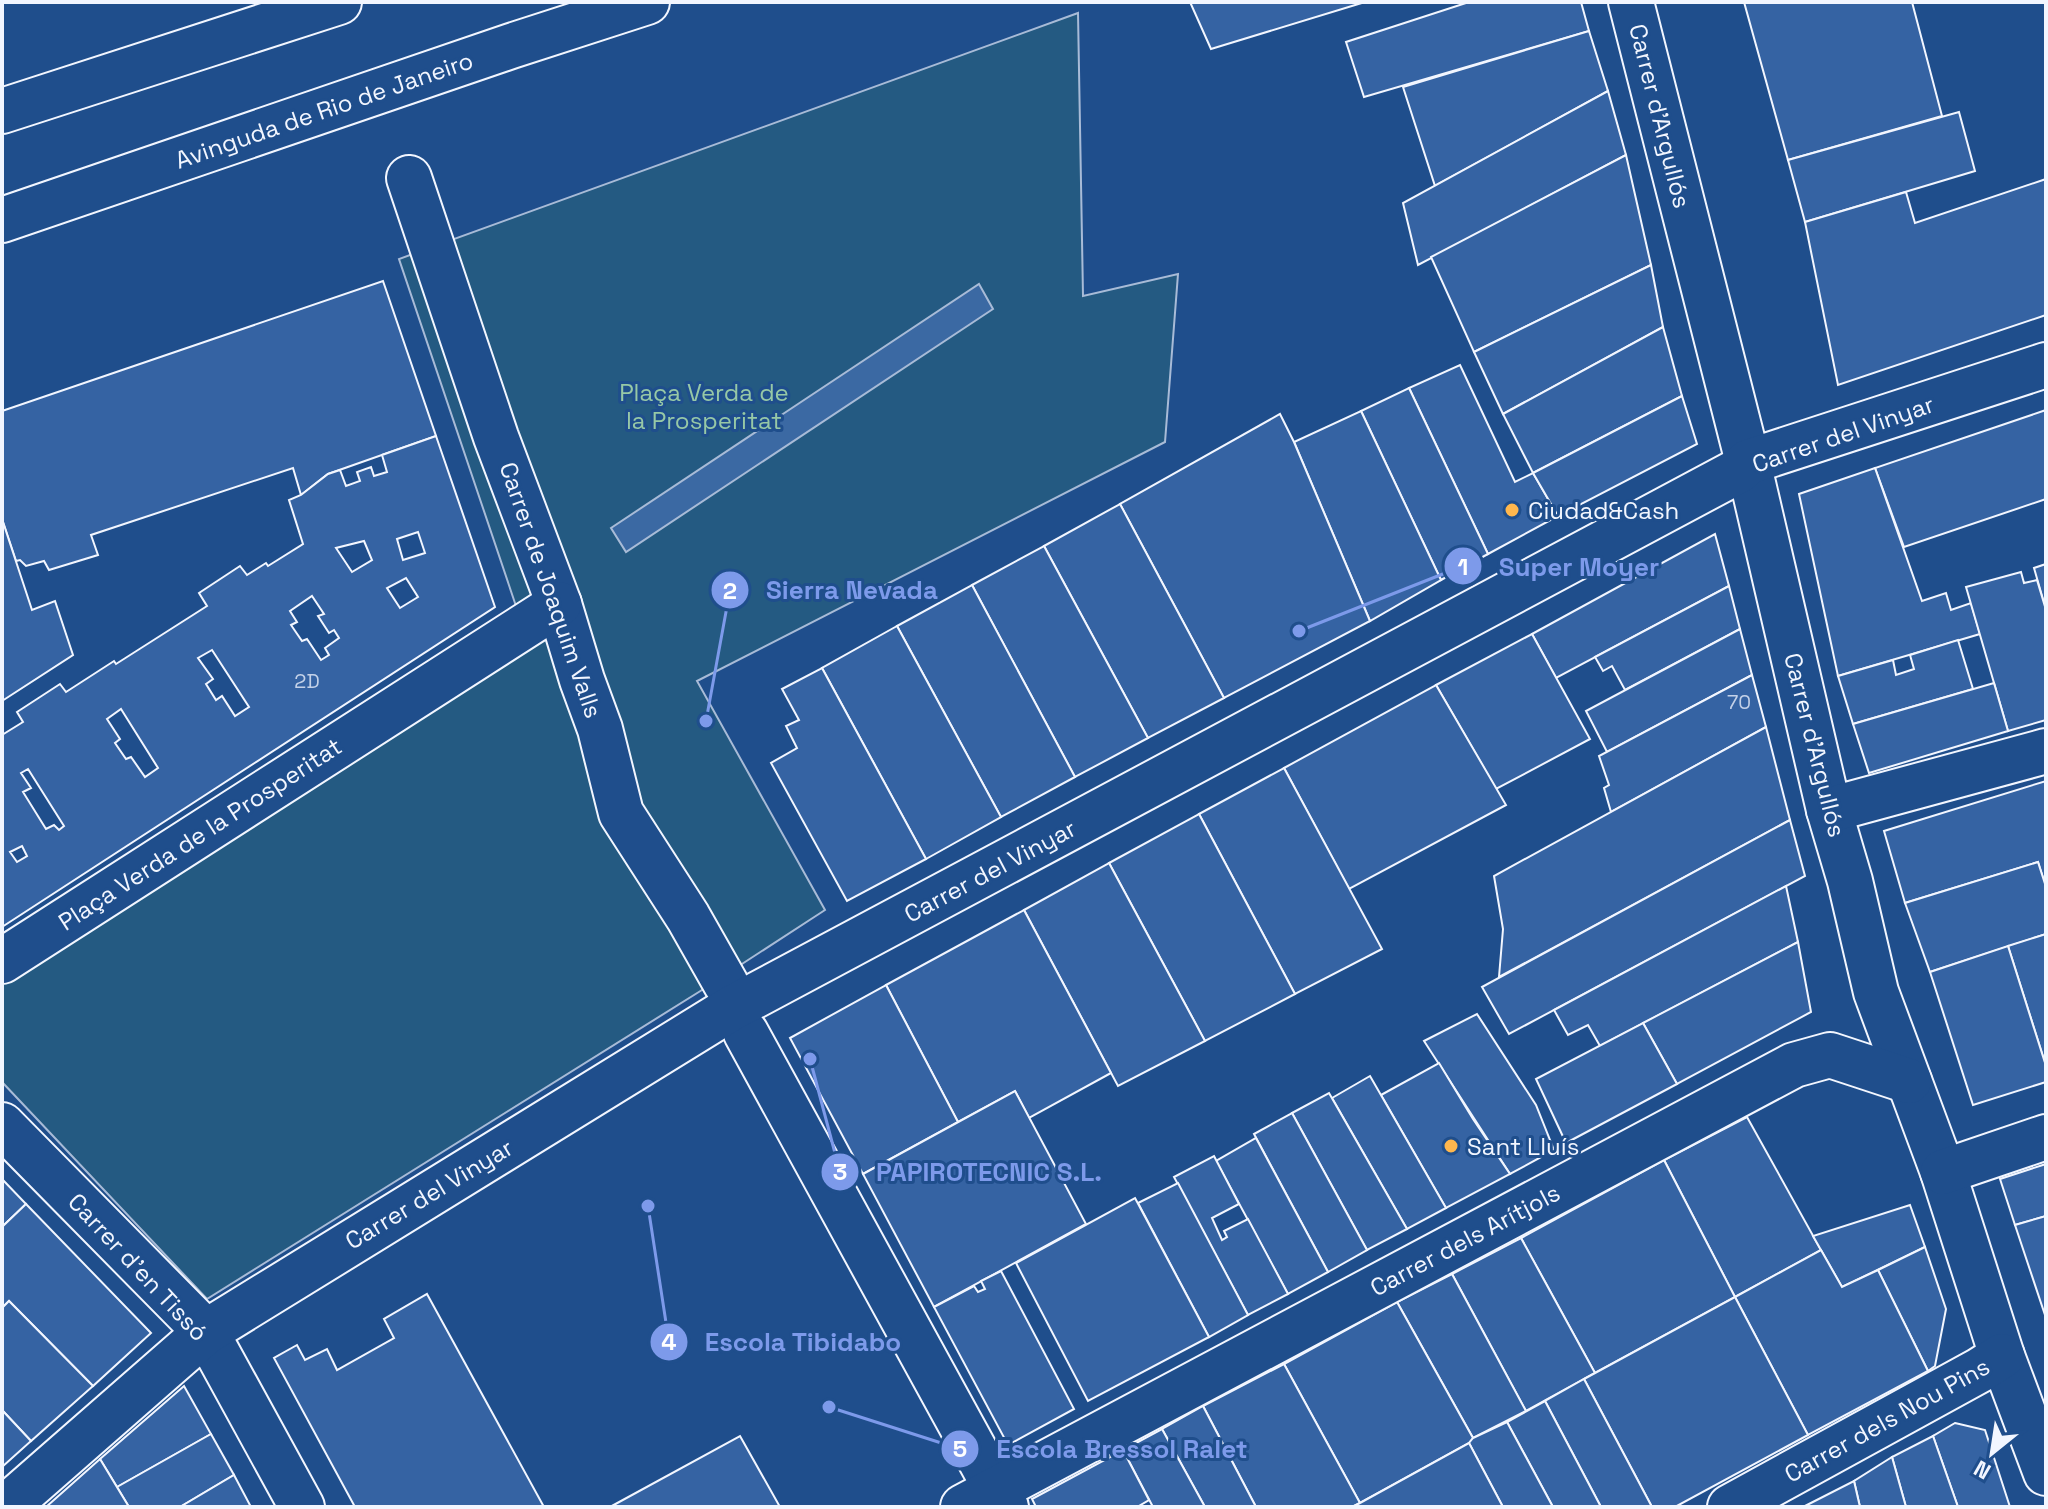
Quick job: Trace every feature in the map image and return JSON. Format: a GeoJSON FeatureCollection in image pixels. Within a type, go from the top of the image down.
{"type":"FeatureCollection","features":[{"type":"Feature","properties":{"kind":"street"},"geometry":{"type":"LineString","coordinates":[[2,111],[339,2]]}},
{"type":"Feature","properties":{"kind":"street","name":"Avinguda de Rio de Janeiro"},"geometry":{"type":"LineString","coordinates":[[2,220],[647,2]]}},
{"type":"Feature","properties":{"kind":"street","name":"Carrer d'Argullós"},"geometry":{"type":"LineString","coordinates":[[1631,2],[1748,462],[1829,810],[1850,881],[1876,992],[1943,1172],[2002,1356],[2046,1473]]}},
{"type":"Feature","properties":{"kind":"street","name":"Carrer de Joaquim Valls"},"geometry":{"type":"LineString","coordinates":[[409,178],[496,437],[559,604],[600,729],[621,813],[688,917],[726,984]]}},
{"type":"Feature","properties":{"kind":"street","name":"Carrer del Vinyar"},"geometry":{"type":"LineString","coordinates":[[6,1507],[206,1332],[732,1008],[1740,470],[1748,462],[2046,365]]}},
{"type":"Feature","properties":{"kind":"street","name":"Plaça Verda de la Prosperitat"},"geometry":{"type":"LineString","coordinates":[[2,961],[559,604]]}},
{"type":"Feature","properties":{"kind":"street"},"geometry":{"type":"LineString","coordinates":[[1829,810],[2046,751]]}},
{"type":"Feature","properties":{"kind":"street"},"geometry":{"type":"LineString","coordinates":[[746,1033],[998,1494]]}},
{"type":"Feature","properties":{"kind":"street","name":"Carrer dels Arítjols"},"geometry":{"type":"LineString","coordinates":[[998,1494],[1794,1065],[1830,1055],[1909,1081]]}},
{"type":"Feature","properties":{"kind":"street","name":"Carrer d'en Tissó"},"geometry":{"type":"LineString","coordinates":[[2,1125],[206,1332],[302,1507]]}},
{"type":"Feature","properties":{"kind":"street"},"geometry":{"type":"LineString","coordinates":[[1943,1172],[2046,1137]]}},
{"type":"Feature","properties":{"kind":"street","name":"Carrer dels Nou Pins"},"geometry":{"type":"LineString","coordinates":[[1730,1507],[2002,1356]]}},
{"type":"Feature","properties":{"kind":"green space","name":"Plaça Verda de la Prosperitat"},"geometry":{"type":"Polygon","coordinates":[[[1078,13],[1083,296],[1178,274],[1165,442],[697,681],[825,910],[207,1299],[2,1082],[2,946],[517,609],[399,259],[1078,13]]]}},
{"type":"Feature","properties":{"kind":"shaded area"},"geometry":{"type":"Polygon","coordinates":[[[979,284],[993,309],[626,552],[611,528],[979,284]]]}},
{"type":"Feature","properties":{"kind":"building"},"geometry":{"type":"Polygon","coordinates":[[[1190,2],[1365,2],[1211,49],[1190,2]]]}},
{"type":"Feature","properties":{"kind":"building"},"geometry":{"type":"Polygon","coordinates":[[[1469,2],[1581,2],[1589,31],[1364,97],[1346,42],[1469,2]]]}},
{"type":"Feature","properties":{"kind":"building"},"geometry":{"type":"Polygon","coordinates":[[[1744,2],[1912,2],[1942,116],[1788,160],[1744,2]]]}},
{"type":"Feature","properties":{"kind":"building"},"geometry":{"type":"Polygon","coordinates":[[[1589,31],[1608,91],[1435,186],[1403,87],[1589,31]]]}},
{"type":"Feature","properties":{"kind":"building"},"geometry":{"type":"Polygon","coordinates":[[[1608,91],[1626,155],[1418,265],[1403,203],[1608,91]]]}},
{"type":"Feature","properties":{"kind":"building"},"geometry":{"type":"Polygon","coordinates":[[[1959,112],[1975,171],[1805,222],[1788,160],[1959,112]]]}},
{"type":"Feature","properties":{"kind":"building"},"geometry":{"type":"Polygon","coordinates":[[[1626,155],[1651,265],[1474,352],[1431,257],[1626,155]]]}},
{"type":"Feature","properties":{"kind":"building"},"geometry":{"type":"Polygon","coordinates":[[[2046,179],[2046,315],[1838,385],[1805,222],[1906,192],[1915,223],[2046,179]]]}},
{"type":"Feature","properties":{"kind":"building"},"geometry":{"type":"Polygon","coordinates":[[[1651,265],[1663,327],[1503,414],[1474,352],[1651,265]]]}},
{"type":"Feature","properties":{"kind":"building"},"geometry":{"type":"Polygon","coordinates":[[[383,281],[436,436],[328,474],[301,495],[293,468],[91,535],[98,555],[49,570],[44,561],[26,566],[20,560],[16,561],[2,519],[2,411],[383,281]]]}},
{"type":"Feature","properties":{"kind":"building"},"geometry":{"type":"Polygon","coordinates":[[[1663,327],[1682,396],[1533,473],[1503,414],[1663,327]]]}},
{"type":"Feature","properties":{"kind":"building"},"geometry":{"type":"Polygon","coordinates":[[[1460,365],[1515,482],[1533,473],[1558,516],[1488,554],[1409,388],[1460,365]]]}},
{"type":"Feature","properties":{"kind":"building"},"geometry":{"type":"Polygon","coordinates":[[[1409,388],[1488,554],[1441,580],[1361,411],[1409,388]]]}},
{"type":"Feature","properties":{"kind":"building"},"geometry":{"type":"Polygon","coordinates":[[[1682,396],[1697,444],[1558,516],[1533,473],[1682,396]]]}},
{"type":"Feature","properties":{"kind":"building"},"geometry":{"type":"Polygon","coordinates":[[[2046,410],[2046,499],[1904,547],[1875,468],[2046,410]]]}},
{"type":"Feature","properties":{"kind":"building"},"geometry":{"type":"Polygon","coordinates":[[[1361,411],[1441,580],[1370,621],[1294,442],[1361,411]]]}},
{"type":"Feature","properties":{"kind":"building"},"geometry":{"type":"Polygon","coordinates":[[[1280,414],[1370,621],[1224,698],[1120,504],[1280,414]]]}},
{"type":"Feature","properties":{"kind":"building"},"geometry":{"type":"Polygon","coordinates":[[[436,436],[495,607],[2,927],[2,735],[23,722],[17,712],[60,684],[66,692],[207,606],[199,593],[240,566],[247,575],[303,544],[289,500],[301,495],[328,474],[340,470],[346,486],[360,481],[357,472],[371,467],[374,476],[387,472],[382,455],[436,436]],[[418,532],[397,539],[403,560],[425,553],[418,532]],[[364,541],[336,548],[352,572],[372,560],[364,541]],[[406,578],[387,588],[400,608],[418,597],[406,578]],[[312,596],[290,611],[297,622],[291,625],[302,641],[307,639],[321,660],[329,655],[325,648],[339,638],[334,630],[329,633],[318,616],[324,614],[312,596]],[[212,650],[198,658],[213,679],[206,684],[216,700],[222,696],[235,716],[249,707],[212,650]],[[121,709],[107,719],[120,739],[115,743],[126,759],[131,757],[145,777],[158,768],[121,709]],[[28,769],[21,773],[31,788],[23,792],[46,829],[54,825],[59,830],[64,826],[28,769]],[[22,846],[10,852],[17,862],[27,856],[22,846]]]}},
{"type":"Feature","properties":{"kind":"building"},"geometry":{"type":"Polygon","coordinates":[[[1875,468],[1922,601],[1946,593],[1951,610],[1971,603],[1980,634],[1838,676],[1799,494],[1875,468]]]}},
{"type":"Feature","properties":{"kind":"building"},"geometry":{"type":"Polygon","coordinates":[[[1120,504],[1224,698],[1148,738],[1044,546],[1120,504]]]}},
{"type":"Feature","properties":{"kind":"building"},"geometry":{"type":"Polygon","coordinates":[[[2,519],[32,610],[55,601],[73,655],[2,701],[2,519]]]}},
{"type":"Feature","properties":{"kind":"building"},"geometry":{"type":"Polygon","coordinates":[[[1715,534],[1729,586],[1556,678],[1532,634],[1715,534]]]}},
{"type":"Feature","properties":{"kind":"building"},"geometry":{"type":"Polygon","coordinates":[[[1044,546],[1148,738],[1075,777],[972,585],[1044,546]]]}},
{"type":"Feature","properties":{"kind":"building"},"geometry":{"type":"Polygon","coordinates":[[[2046,564],[2046,610],[2034,568],[2046,564]]]}},
{"type":"Feature","properties":{"kind":"building"},"geometry":{"type":"Polygon","coordinates":[[[2021,572],[2024,583],[2037,580],[2046,610],[2046,720],[2008,731],[1966,587],[2021,572]]]}},
{"type":"Feature","properties":{"kind":"building"},"geometry":{"type":"Polygon","coordinates":[[[972,585],[1075,777],[1001,817],[897,626],[972,585]]]}},
{"type":"Feature","properties":{"kind":"building"},"geometry":{"type":"Polygon","coordinates":[[[1729,586],[1740,629],[1625,690],[1612,666],[1603,671],[1595,657],[1729,586]]]}},
{"type":"Feature","properties":{"kind":"building"},"geometry":{"type":"Polygon","coordinates":[[[897,626],[1001,817],[926,859],[822,668],[897,626]]]}},
{"type":"Feature","properties":{"kind":"building"},"geometry":{"type":"Polygon","coordinates":[[[1740,629],[1752,675],[1607,752],[1586,711],[1740,629]]]}},
{"type":"Feature","properties":{"kind":"building"},"geometry":{"type":"Polygon","coordinates":[[[1532,634],[1590,739],[1496,789],[1436,685],[1532,634]]]}},
{"type":"Feature","properties":{"kind":"building"},"geometry":{"type":"Polygon","coordinates":[[[1958,640],[1973,689],[1853,724],[1838,676],[1893,660],[1896,675],[1914,669],[1910,655],[1958,640]]]}},
{"type":"Feature","properties":{"kind":"building"},"geometry":{"type":"Polygon","coordinates":[[[822,668],[926,859],[847,901],[771,763],[797,748],[786,726],[799,720],[782,689],[822,668]]]}},
{"type":"Feature","properties":{"kind":"building"},"geometry":{"type":"Polygon","coordinates":[[[1752,675],[1766,727],[1611,812],[1604,788],[1609,785],[1599,756],[1752,675]]]}},
{"type":"Feature","properties":{"kind":"building"},"geometry":{"type":"Polygon","coordinates":[[[1994,683],[2008,731],[1869,773],[1853,724],[1994,683]]]}},
{"type":"Feature","properties":{"kind":"building"},"geometry":{"type":"Polygon","coordinates":[[[1436,685],[1506,805],[1349,889],[1284,768],[1436,685]]]}},
{"type":"Feature","properties":{"kind":"building"},"geometry":{"type":"Polygon","coordinates":[[[1766,727],[1790,820],[1499,977],[1503,929],[1494,876],[1766,727]]]}},
{"type":"Feature","properties":{"kind":"building"},"geometry":{"type":"Polygon","coordinates":[[[1284,768],[1382,949],[1295,994],[1199,814],[1284,768]]]}},
{"type":"Feature","properties":{"kind":"building"},"geometry":{"type":"Polygon","coordinates":[[[2046,781],[2046,887],[2038,862],[1905,903],[1884,831],[2046,781]]]}},
{"type":"Feature","properties":{"kind":"building"},"geometry":{"type":"Polygon","coordinates":[[[1199,814],[1295,994],[1205,1041],[1109,863],[1199,814]]]}},
{"type":"Feature","properties":{"kind":"building"},"geometry":{"type":"Polygon","coordinates":[[[1790,820],[1805,876],[1509,1034],[1482,987],[1790,820]]]}},
{"type":"Feature","properties":{"kind":"building"},"geometry":{"type":"Polygon","coordinates":[[[2038,862],[2046,887],[2046,934],[1930,972],[1905,903],[2038,862]]]}},
{"type":"Feature","properties":{"kind":"building"},"geometry":{"type":"Polygon","coordinates":[[[1109,863],[1205,1041],[1118,1086],[1024,910],[1109,863]]]}},
{"type":"Feature","properties":{"kind":"building"},"geometry":{"type":"Polygon","coordinates":[[[1786,886],[1798,942],[1600,1046],[1588,1025],[1568,1035],[1554,1010],[1786,886]]]}},
{"type":"Feature","properties":{"kind":"building"},"geometry":{"type":"Polygon","coordinates":[[[1024,910],[1111,1073],[1029,1118],[1015,1091],[958,1122],[886,985],[1024,910]]]}},
{"type":"Feature","properties":{"kind":"building"},"geometry":{"type":"Polygon","coordinates":[[[2046,934],[2046,1066],[2008,946],[2046,934]]]}},
{"type":"Feature","properties":{"kind":"building"},"geometry":{"type":"Polygon","coordinates":[[[1798,942],[1811,1012],[1677,1084],[1643,1023],[1798,942]]]}},
{"type":"Feature","properties":{"kind":"building"},"geometry":{"type":"Polygon","coordinates":[[[2008,946],[2046,1066],[2046,1082],[1973,1105],[1930,972],[2008,946]]]}},
{"type":"Feature","properties":{"kind":"building"},"geometry":{"type":"Polygon","coordinates":[[[886,985],[958,1122],[863,1174],[790,1038],[886,985]]]}},
{"type":"Feature","properties":{"kind":"building"},"geometry":{"type":"Polygon","coordinates":[[[1477,1014],[1536,1105],[1554,1150],[1510,1174],[1424,1041],[1477,1014]]]}},
{"type":"Feature","properties":{"kind":"building"},"geometry":{"type":"Polygon","coordinates":[[[1643,1023],[1677,1084],[1566,1143],[1536,1079],[1643,1023]]]}},
{"type":"Feature","properties":{"kind":"building","name":"Sant Lluís"},"geometry":{"type":"Polygon","coordinates":[[[1439,1063],[1510,1174],[1446,1208],[1381,1095],[1439,1063]]]}},
{"type":"Feature","properties":{"kind":"building"},"geometry":{"type":"Polygon","coordinates":[[[1370,1076],[1446,1208],[1407,1229],[1332,1098],[1370,1076]]]}},
{"type":"Feature","properties":{"kind":"building"},"geometry":{"type":"Polygon","coordinates":[[[1015,1091],[1086,1224],[934,1307],[863,1174],[1015,1091]]]}},
{"type":"Feature","properties":{"kind":"building"},"geometry":{"type":"Polygon","coordinates":[[[1329,1093],[1407,1229],[1367,1250],[1292,1113],[1329,1093]]]}},
{"type":"Feature","properties":{"kind":"building"},"geometry":{"type":"Polygon","coordinates":[[[1292,1113],[1367,1250],[1328,1272],[1254,1134],[1292,1113]]]}},
{"type":"Feature","properties":{"kind":"building"},"geometry":{"type":"Polygon","coordinates":[[[1747,1117],[1821,1250],[1735,1297],[1664,1160],[1747,1117]]]}},
{"type":"Feature","properties":{"kind":"building"},"geometry":{"type":"Polygon","coordinates":[[[1256,1138],[1328,1272],[1288,1294],[1216,1161],[1256,1138]]]}},
{"type":"Feature","properties":{"kind":"building"},"geometry":{"type":"Polygon","coordinates":[[[1214,1156],[1239,1204],[1212,1218],[1222,1240],[1227,1237],[1224,1231],[1248,1219],[1288,1294],[1248,1315],[1174,1177],[1214,1156]]]}},
{"type":"Feature","properties":{"kind":"building"},"geometry":{"type":"Polygon","coordinates":[[[1664,1160],[1735,1297],[1595,1373],[1521,1238],[1664,1160]]]}},
{"type":"Feature","properties":{"kind":"building"},"geometry":{"type":"Polygon","coordinates":[[[2046,1164],[2046,1216],[2015,1225],[2000,1179],[2046,1164]]]}},
{"type":"Feature","properties":{"kind":"building"},"geometry":{"type":"Polygon","coordinates":[[[2,1179],[26,1204],[2,1227],[2,1179]]]}},
{"type":"Feature","properties":{"kind":"building"},"geometry":{"type":"Polygon","coordinates":[[[1178,1183],[1248,1315],[1209,1337],[1138,1203],[1178,1183]]]}},
{"type":"Feature","properties":{"kind":"building"},"geometry":{"type":"Polygon","coordinates":[[[1135,1198],[1209,1337],[1088,1401],[1016,1263],[1135,1198]]]}},
{"type":"Feature","properties":{"kind":"building"},"geometry":{"type":"Polygon","coordinates":[[[26,1204],[151,1333],[93,1386],[9,1301],[2,1308],[2,1227],[26,1204]]]}},
{"type":"Feature","properties":{"kind":"building"},"geometry":{"type":"Polygon","coordinates":[[[1910,1205],[1925,1247],[1842,1287],[1813,1236],[1910,1205]]]}},
{"type":"Feature","properties":{"kind":"building"},"geometry":{"type":"Polygon","coordinates":[[[2046,1216],[2046,1318],[2015,1225],[2046,1216]]]}},
{"type":"Feature","properties":{"kind":"building"},"geometry":{"type":"Polygon","coordinates":[[[1521,1238],[1595,1373],[1526,1411],[1452,1274],[1521,1238]]]}},
{"type":"Feature","properties":{"kind":"building"},"geometry":{"type":"Polygon","coordinates":[[[1925,1247],[1946,1309],[1935,1366],[1928,1371],[1878,1270],[1925,1247]]]}},
{"type":"Feature","properties":{"kind":"building"},"geometry":{"type":"Polygon","coordinates":[[[1821,1250],[1842,1287],[1878,1270],[1928,1371],[1808,1435],[1735,1297],[1821,1250]]]}},
{"type":"Feature","properties":{"kind":"building"},"geometry":{"type":"Polygon","coordinates":[[[1001,1271],[1074,1409],[1008,1445],[934,1307],[974,1286],[978,1292],[985,1289],[981,1281],[1001,1271]]]}},
{"type":"Feature","properties":{"kind":"building"},"geometry":{"type":"Polygon","coordinates":[[[1452,1274],[1526,1411],[1473,1438],[1397,1302],[1452,1274]]]}},
{"type":"Feature","properties":{"kind":"building"},"geometry":{"type":"Polygon","coordinates":[[[427,1294],[544,1507],[355,1507],[274,1358],[297,1345],[305,1360],[327,1349],[337,1370],[394,1338],[384,1319],[427,1294]]]}},
{"type":"Feature","properties":{"kind":"building"},"geometry":{"type":"Polygon","coordinates":[[[1735,1297],[1808,1435],[1675,1507],[1652,1507],[1584,1379],[1735,1297]]]}},
{"type":"Feature","properties":{"kind":"building"},"geometry":{"type":"Polygon","coordinates":[[[9,1301],[93,1386],[31,1441],[2,1410],[2,1308],[9,1301]]]}},
{"type":"Feature","properties":{"kind":"building"},"geometry":{"type":"Polygon","coordinates":[[[1397,1302],[1473,1438],[1360,1503],[1284,1364],[1397,1302]]]}},
{"type":"Feature","properties":{"kind":"building"},"geometry":{"type":"Polygon","coordinates":[[[1284,1364],[1360,1503],[1352,1507],[1256,1507],[1203,1406],[1284,1364]]]}},
{"type":"Feature","properties":{"kind":"building"},"geometry":{"type":"Polygon","coordinates":[[[1584,1379],[1652,1507],[1601,1507],[1545,1401],[1584,1379]]]}},
{"type":"Feature","properties":{"kind":"building"},"geometry":{"type":"Polygon","coordinates":[[[184,1386],[211,1434],[117,1487],[100,1459],[184,1386]]]}},
{"type":"Feature","properties":{"kind":"building"},"geometry":{"type":"Polygon","coordinates":[[[1545,1401],[1601,1507],[1553,1507],[1507,1422],[1545,1401]]]}},
{"type":"Feature","properties":{"kind":"building"},"geometry":{"type":"Polygon","coordinates":[[[1203,1406],[1256,1507],[1205,1507],[1162,1429],[1203,1406]]]}},
{"type":"Feature","properties":{"kind":"building"},"geometry":{"type":"Polygon","coordinates":[[[2,1410],[31,1441],[2,1467],[2,1410]]]}},
{"type":"Feature","properties":{"kind":"building"},"geometry":{"type":"Polygon","coordinates":[[[1507,1422],[1553,1507],[1503,1507],[1469,1443],[1473,1438],[1507,1422]]]}},
{"type":"Feature","properties":{"kind":"building"},"geometry":{"type":"Polygon","coordinates":[[[1955,1423],[1985,1430],[2010,1507],[1958,1507],[1933,1436],[1955,1423]]]}},
{"type":"Feature","properties":{"kind":"building"},"geometry":{"type":"Polygon","coordinates":[[[1162,1429],[1205,1507],[1153,1507],[1123,1450],[1162,1429]]]}},
{"type":"Feature","properties":{"kind":"building"},"geometry":{"type":"Polygon","coordinates":[[[211,1434],[234,1475],[180,1507],[129,1507],[117,1487],[211,1434]]]}},
{"type":"Feature","properties":{"kind":"building"},"geometry":{"type":"Polygon","coordinates":[[[740,1436],[780,1507],[610,1507],[740,1436]]]}},
{"type":"Feature","properties":{"kind":"building"},"geometry":{"type":"Polygon","coordinates":[[[1933,1436],[1958,1507],[1906,1507],[1892,1457],[1933,1436]]]}},
{"type":"Feature","properties":{"kind":"building"},"geometry":{"type":"Polygon","coordinates":[[[1469,1443],[1503,1507],[1352,1507],[1360,1503],[1469,1443]]]}},
{"type":"Feature","properties":{"kind":"building"},"geometry":{"type":"Polygon","coordinates":[[[1123,1450],[1149,1500],[1137,1507],[1036,1507],[1032,1499],[1123,1450]]]}},
{"type":"Feature","properties":{"kind":"building"},"geometry":{"type":"Polygon","coordinates":[[[1892,1457],[1906,1507],[1860,1507],[1854,1481],[1892,1457]]]}},
{"type":"Feature","properties":{"kind":"building"},"geometry":{"type":"Polygon","coordinates":[[[100,1459],[129,1507],[46,1507],[100,1459]]]}},
{"type":"Feature","properties":{"kind":"building"},"geometry":{"type":"Polygon","coordinates":[[[234,1475],[251,1507],[180,1507],[234,1475]]]}},
{"type":"Feature","properties":{"kind":"building"},"geometry":{"type":"Polygon","coordinates":[[[1854,1481],[1860,1507],[1803,1507],[1854,1481]]]}},
{"type":"Feature","properties":{"kind":"place","name":"Ciudad&Cash"},"geometry":{"type":"Point","coordinates":[1512,510]}},
{"type":"Feature","properties":{"kind":"place","name":"Super Moyer"},"geometry":{"type":"Point","coordinates":[1299,631]}},
{"type":"Feature","properties":{"kind":"place","name":"Sierra Nevada"},"geometry":{"type":"Point","coordinates":[706,721]}},
{"type":"Feature","properties":{"kind":"place","name":"PAPIROTECNIC S.L."},"geometry":{"type":"Point","coordinates":[810,1059]}},
{"type":"Feature","properties":{"kind":"place","name":"Sant Lluís"},"geometry":{"type":"Point","coordinates":[1451,1146]}},
{"type":"Feature","properties":{"kind":"place","name":"Escola Tibidabo"},"geometry":{"type":"Point","coordinates":[648,1206]}},
{"type":"Feature","properties":{"kind":"place","name":"Escola Bressol Ralet"},"geometry":{"type":"Point","coordinates":[829,1407]}}]}
